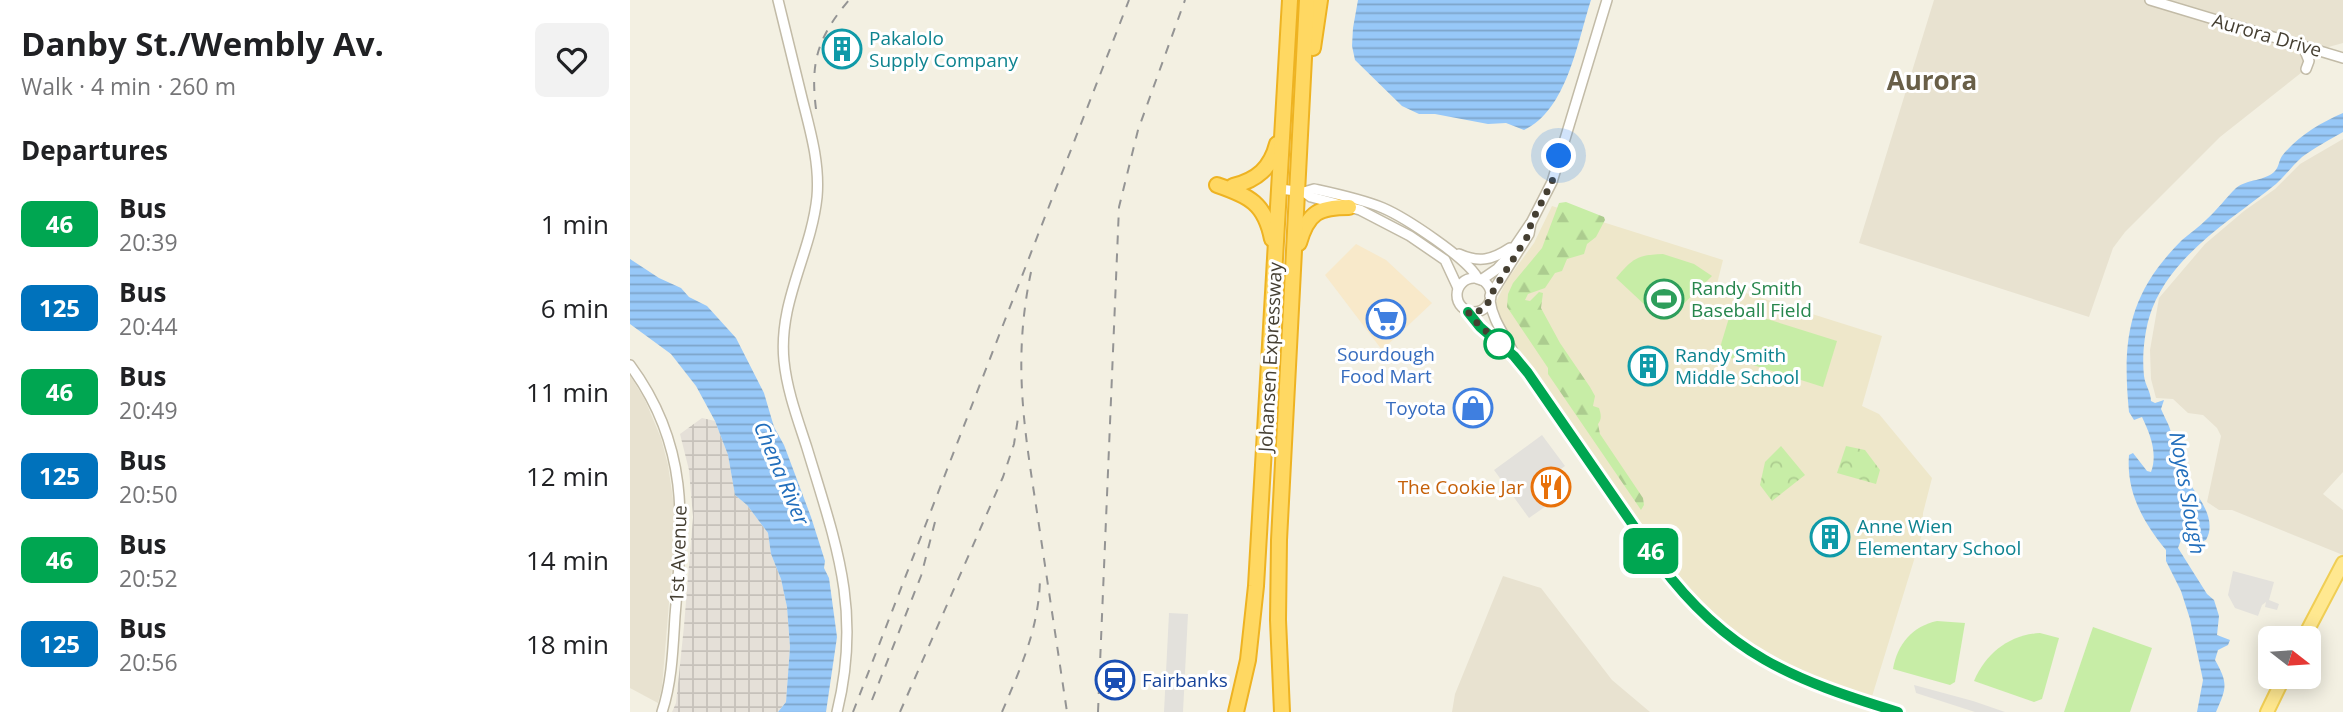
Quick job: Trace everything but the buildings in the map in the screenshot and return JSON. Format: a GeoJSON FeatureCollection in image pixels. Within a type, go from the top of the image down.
{"type":"FeatureCollection","features":[{"type":"Feature","properties":{"kind":"highway","name":"Johansen Expressway"},"geometry":{"type":"LineString","coordinates":[[1236,712],[1248,660],[1255,597],[1290,0]]}},
{"type":"Feature","properties":{"kind":"highway","name":"Johansen Expressway"},"geometry":{"type":"LineString","coordinates":[[1282,712],[1278,573],[1292,268],[1300,192],[1307,0]]}},
{"type":"Feature","properties":{"kind":"highway"},"geometry":{"type":"LineString","coordinates":[[1300,143],[1320,0]]}},
{"type":"Feature","properties":{"kind":"highway"},"geometry":{"type":"LineString","coordinates":[[1233,186],[1255,178],[1266,168],[1276,149],[1283,123]]}},
{"type":"Feature","properties":{"kind":"highway"},"geometry":{"type":"LineString","coordinates":[[1217,185],[1251,199],[1262,210],[1270,228],[1276,261]]}},
{"type":"Feature","properties":{"kind":"highway"},"geometry":{"type":"LineString","coordinates":[[1292,268],[1301,235],[1310,218],[1323,209],[1349,206]]}},
{"type":"Feature","properties":{"kind":"main road"},"geometry":{"type":"LineString","coordinates":[[2310,626],[2343,564]]}},
{"type":"Feature","properties":{"kind":"main road"},"geometry":{"type":"LineString","coordinates":[[2267,712],[2278,690]]}},
{"type":"Feature","properties":{"kind":"street"},"geometry":{"type":"LineString","coordinates":[[778,0],[817,168],[815,210],[788,302],[783,352],[788,387],[838,553],[846,591],[847,657],[837,712]]}},
{"type":"Feature","properties":{"kind":"street"},"geometry":{"type":"LineString","coordinates":[[1458,288],[1466,280],[1479,279],[1497,268],[1531,223],[1552,182],[1608,0]]}},
{"type":"Feature","properties":{"kind":"street","name":"Aurora Drive"},"geometry":{"type":"LineString","coordinates":[[2150,0],[2343,58]]}},
{"type":"Feature","properties":{"kind":"street"},"geometry":{"type":"LineString","coordinates":[[2303,46],[2309,61],[2306,69]]}},
{"type":"Feature","properties":{"kind":"street"},"geometry":{"type":"LineString","coordinates":[[1280,189],[1300,192],[1371,215],[1410,236],[1445,260],[1458,288],[1458,301],[1480,327],[1514,356]]}},
{"type":"Feature","properties":{"kind":"street"},"geometry":{"type":"LineString","coordinates":[[1300,192],[1314,189],[1384,208],[1471,260],[1495,258],[1514,246]]}},
{"type":"Feature","properties":{"kind":"street"},"geometry":{"type":"LineString","coordinates":[[1468,312],[1483,309],[1529,234],[1531,223]]}},
{"type":"Feature","properties":{"kind":"street"},"geometry":{"type":"LineString","coordinates":[[1454,252],[1488,286],[1492,317],[1508,341],[1514,356],[1684,596],[1726,635],[1778,668],[1822,688],[1898,712]]}},
{"type":"Feature","properties":{"kind":"street","name":"1st Avenue"},"geometry":{"type":"LineString","coordinates":[[630,365],[648,390],[665,426],[675,461],[681,499],[671,670],[662,712]]}},
{"type":"Feature","properties":{"kind":"shaded area"},"geometry":{"type":"Polygon","coordinates":[[[1934,0],[2343,0],[2343,43],[2325,48],[2304,47],[2306,69],[2220,137],[2125,232],[2113,248],[2089,317],[1859,243],[1934,0]]]}},
{"type":"Feature","properties":{"kind":"shaded area"},"geometry":{"type":"Polygon","coordinates":[[[2343,139],[2343,472],[2323,494],[2343,510],[2343,555],[2232,510],[2219,510],[2207,502],[2221,436],[2217,428],[2203,415],[2188,413],[2173,399],[2156,398],[2151,379],[2150,350],[2159,298],[2205,244],[2275,189],[2300,164],[2343,139]]]}},
{"type":"Feature","properties":{"kind":"shaded area"},"geometry":{"type":"Polygon","coordinates":[[[1552,206],[1723,260],[1717,284],[1882,336],[1862,406],[1879,414],[1932,478],[1923,513],[1922,534],[1870,703],[1778,668],[1704,615],[1638,531],[1508,335],[1496,311],[1496,302],[1507,280],[1534,243],[1552,206]]]}},
{"type":"Feature","properties":{"kind":"shaded area"},"geometry":{"type":"Polygon","coordinates":[[[1356,244],[1386,260],[1432,303],[1382,350],[1325,275],[1356,244]]]}},
{"type":"Feature","properties":{"kind":"shaded area"},"geometry":{"type":"Polygon","coordinates":[[[630,375],[645,400],[661,438],[676,519],[662,687],[658,703],[630,688],[630,375]]]}},
{"type":"Feature","properties":{"kind":"shaded area"},"geometry":{"type":"Polygon","coordinates":[[[702,418],[715,421],[728,455],[735,495],[747,505],[768,533],[771,554],[781,579],[787,607],[790,647],[786,702],[778,712],[672,712],[676,703],[693,517],[689,470],[680,434],[702,418]]]}},
{"type":"Feature","properties":{"kind":"shaded area"},"geometry":{"type":"Polygon","coordinates":[[[1542,435],[1565,466],[1544,481],[1540,477],[1536,480],[1539,485],[1536,487],[1549,504],[1529,518],[1494,470],[1542,435]]]}},
{"type":"Feature","properties":{"kind":"shaded area"},"geometry":{"type":"Polygon","coordinates":[[[2233,571],[2274,582],[2269,600],[2279,604],[2277,610],[2265,607],[2266,602],[2258,616],[2235,608],[2228,595],[2233,571]]]}},
{"type":"Feature","properties":{"kind":"shaded area"},"geometry":{"type":"Polygon","coordinates":[[[1503,576],[1541,588],[1612,680],[1650,712],[1452,712],[1455,694],[1503,576]]]}},
{"type":"Feature","properties":{"kind":"shaded area"},"geometry":{"type":"Polygon","coordinates":[[[1169,613],[1188,614],[1183,712],[1164,712],[1169,613]]]}},
{"type":"Feature","properties":{"kind":"shaded area"},"geometry":{"type":"Polygon","coordinates":[[[1914,685],[2005,712],[1975,712],[1916,693],[1914,685]]]}},
{"type":"Feature","properties":{"kind":"green space"},"geometry":{"type":"Polygon","coordinates":[[[1566,202],[1604,217],[1605,220],[1596,237],[1587,244],[1584,254],[1567,259],[1562,271],[1555,273],[1545,288],[1528,294],[1525,300],[1530,301],[1539,292],[1543,293],[1541,308],[1560,343],[1595,396],[1593,406],[1599,408],[1600,412],[1600,434],[1643,498],[1644,505],[1641,510],[1548,374],[1548,368],[1507,307],[1508,294],[1513,283],[1542,248],[1559,203],[1566,202]]]}},
{"type":"Feature","properties":{"kind":"green space","name":"Randy Smith Baseball Field"},"geometry":{"type":"Polygon","coordinates":[[[1663,254],[1694,264],[1712,276],[1667,320],[1661,320],[1616,278],[1636,259],[1663,254]]]}},
{"type":"Feature","properties":{"kind":"green space"},"geometry":{"type":"Polygon","coordinates":[[[1732,308],[1837,341],[1823,387],[1718,354],[1732,308]]]}},
{"type":"Feature","properties":{"kind":"green space"},"geometry":{"type":"Polygon","coordinates":[[[1781,446],[1805,475],[1772,501],[1760,485],[1765,462],[1781,446]]]}},
{"type":"Feature","properties":{"kind":"green space"},"geometry":{"type":"Polygon","coordinates":[[[1846,446],[1865,450],[1880,470],[1876,484],[1837,473],[1846,446]]]}},
{"type":"Feature","properties":{"kind":"green space"},"geometry":{"type":"Polygon","coordinates":[[[1937,621],[1965,623],[1955,682],[1950,685],[1893,669],[1902,644],[1921,627],[1937,621]]]}},
{"type":"Feature","properties":{"kind":"green space"},"geometry":{"type":"Polygon","coordinates":[[[2093,627],[2152,648],[2130,712],[2064,712],[2093,627]]]}},
{"type":"Feature","properties":{"kind":"green space"},"geometry":{"type":"Polygon","coordinates":[[[2040,633],[2059,638],[2042,699],[2034,702],[1974,681],[1985,662],[2000,647],[2018,637],[2040,633]]]}},
{"type":"Feature","properties":{"kind":"water"},"geometry":{"type":"Polygon","coordinates":[[[1358,0],[1591,0],[1575,55],[1560,91],[1539,120],[1524,130],[1506,123],[1488,124],[1435,114],[1419,114],[1402,106],[1355,60],[1352,46],[1358,0]]]}},
{"type":"Feature","properties":{"kind":"water","name":"Noyes Slough"},"geometry":{"type":"Polygon","coordinates":[[[2343,113],[2343,132],[2302,157],[2276,184],[2220,227],[2185,259],[2158,296],[2147,325],[2143,369],[2151,401],[2155,403],[2164,400],[2161,409],[2170,429],[2177,461],[2206,509],[2209,520],[2206,540],[2196,544],[2181,540],[2178,548],[2207,594],[2214,600],[2219,616],[2217,635],[2230,640],[2228,645],[2218,650],[2215,660],[2225,685],[2216,712],[2197,712],[2203,680],[2190,619],[2181,591],[2166,561],[2166,550],[2143,517],[2130,482],[2129,455],[2133,453],[2147,471],[2151,472],[2154,458],[2142,417],[2134,420],[2129,412],[2127,362],[2133,319],[2150,279],[2182,240],[2201,225],[2236,188],[2271,174],[2282,156],[2302,136],[2343,113]]]}},
{"type":"Feature","properties":{"kind":"water","name":"Chena River"},"geometry":{"type":"Polygon","coordinates":[[[630,259],[707,306],[736,338],[764,393],[774,427],[784,445],[811,517],[829,578],[837,637],[826,712],[778,712],[786,702],[790,647],[787,607],[781,579],[771,554],[768,533],[747,505],[735,495],[728,455],[715,421],[696,386],[671,354],[630,324],[630,259]]]}},
{"type":"Feature","properties":{"kind":"railway"},"geometry":{"type":"LineString","coordinates":[[816,109],[814,77],[819,50],[830,26],[849,0]]}},
{"type":"Feature","properties":{"kind":"railway"},"geometry":{"type":"LineString","coordinates":[[853,712],[1129,0]]}},
{"type":"Feature","properties":{"kind":"railway"},"geometry":{"type":"LineString","coordinates":[[1098,712],[1119,207],[1138,130],[1185,0]]}},
{"type":"Feature","properties":{"kind":"railway"},"geometry":{"type":"LineString","coordinates":[[1031,272],[1022,339],[1023,402],[1067,712]]}},
{"type":"Feature","properties":{"kind":"railway"},"geometry":{"type":"LineString","coordinates":[[900,712],[1003,477],[1014,444],[1018,418]]}},
{"type":"Feature","properties":{"kind":"railway"},"geometry":{"type":"LineString","coordinates":[[872,700],[921,576],[935,522]]}},
{"type":"Feature","properties":{"kind":"railway"},"geometry":{"type":"LineString","coordinates":[[1002,712],[1033,631],[1040,579]]}},
{"type":"Feature","properties":{"kind":"bus line","name":"46"},"geometry":{"type":"LineString","coordinates":[[1468,312],[1528,373],[1660,564],[1684,596],[1704,615],[1753,654],[1798,678],[1898,712]]}},
{"type":"Feature","properties":{"kind":"place","name":"Pakalolo Supply Company"},"geometry":{"type":"Point","coordinates":[842,49]}},
{"type":"Feature","properties":{"kind":"place","name":"Randy Smith Baseball Field"},"geometry":{"type":"Point","coordinates":[1664,299]}},
{"type":"Feature","properties":{"kind":"place","name":"Sourdough Food Mart"},"geometry":{"type":"Point","coordinates":[1386,319]}},
{"type":"Feature","properties":{"kind":"place","name":"Randy Smith Middle School"},"geometry":{"type":"Point","coordinates":[1648,366]}},
{"type":"Feature","properties":{"kind":"place","name":"Toyota"},"geometry":{"type":"Point","coordinates":[1473,408]}},
{"type":"Feature","properties":{"kind":"place","name":"The Cookie Jar"},"geometry":{"type":"Point","coordinates":[1551,487]}},
{"type":"Feature","properties":{"kind":"place","name":"Anne Wien Elementary School"},"geometry":{"type":"Point","coordinates":[1830,537]}},
{"type":"Feature","properties":{"kind":"place","name":"Fairbanks"},"geometry":{"type":"Point","coordinates":[1115,680]}},
{"type":"Feature","properties":{"kind":"district","name":"Aurora"},"geometry":{"type":"Point","coordinates":[1932,80]}},
{"type":"Feature","properties":{"kind":"route"},"geometry":{"type":"LineString","coordinates":[[1499,344],[1502,346],[1468,312],[1483,309],[1490,301],[1490,296],[1529,234],[1531,223],[1552,182],[1559,156]]}}]}
